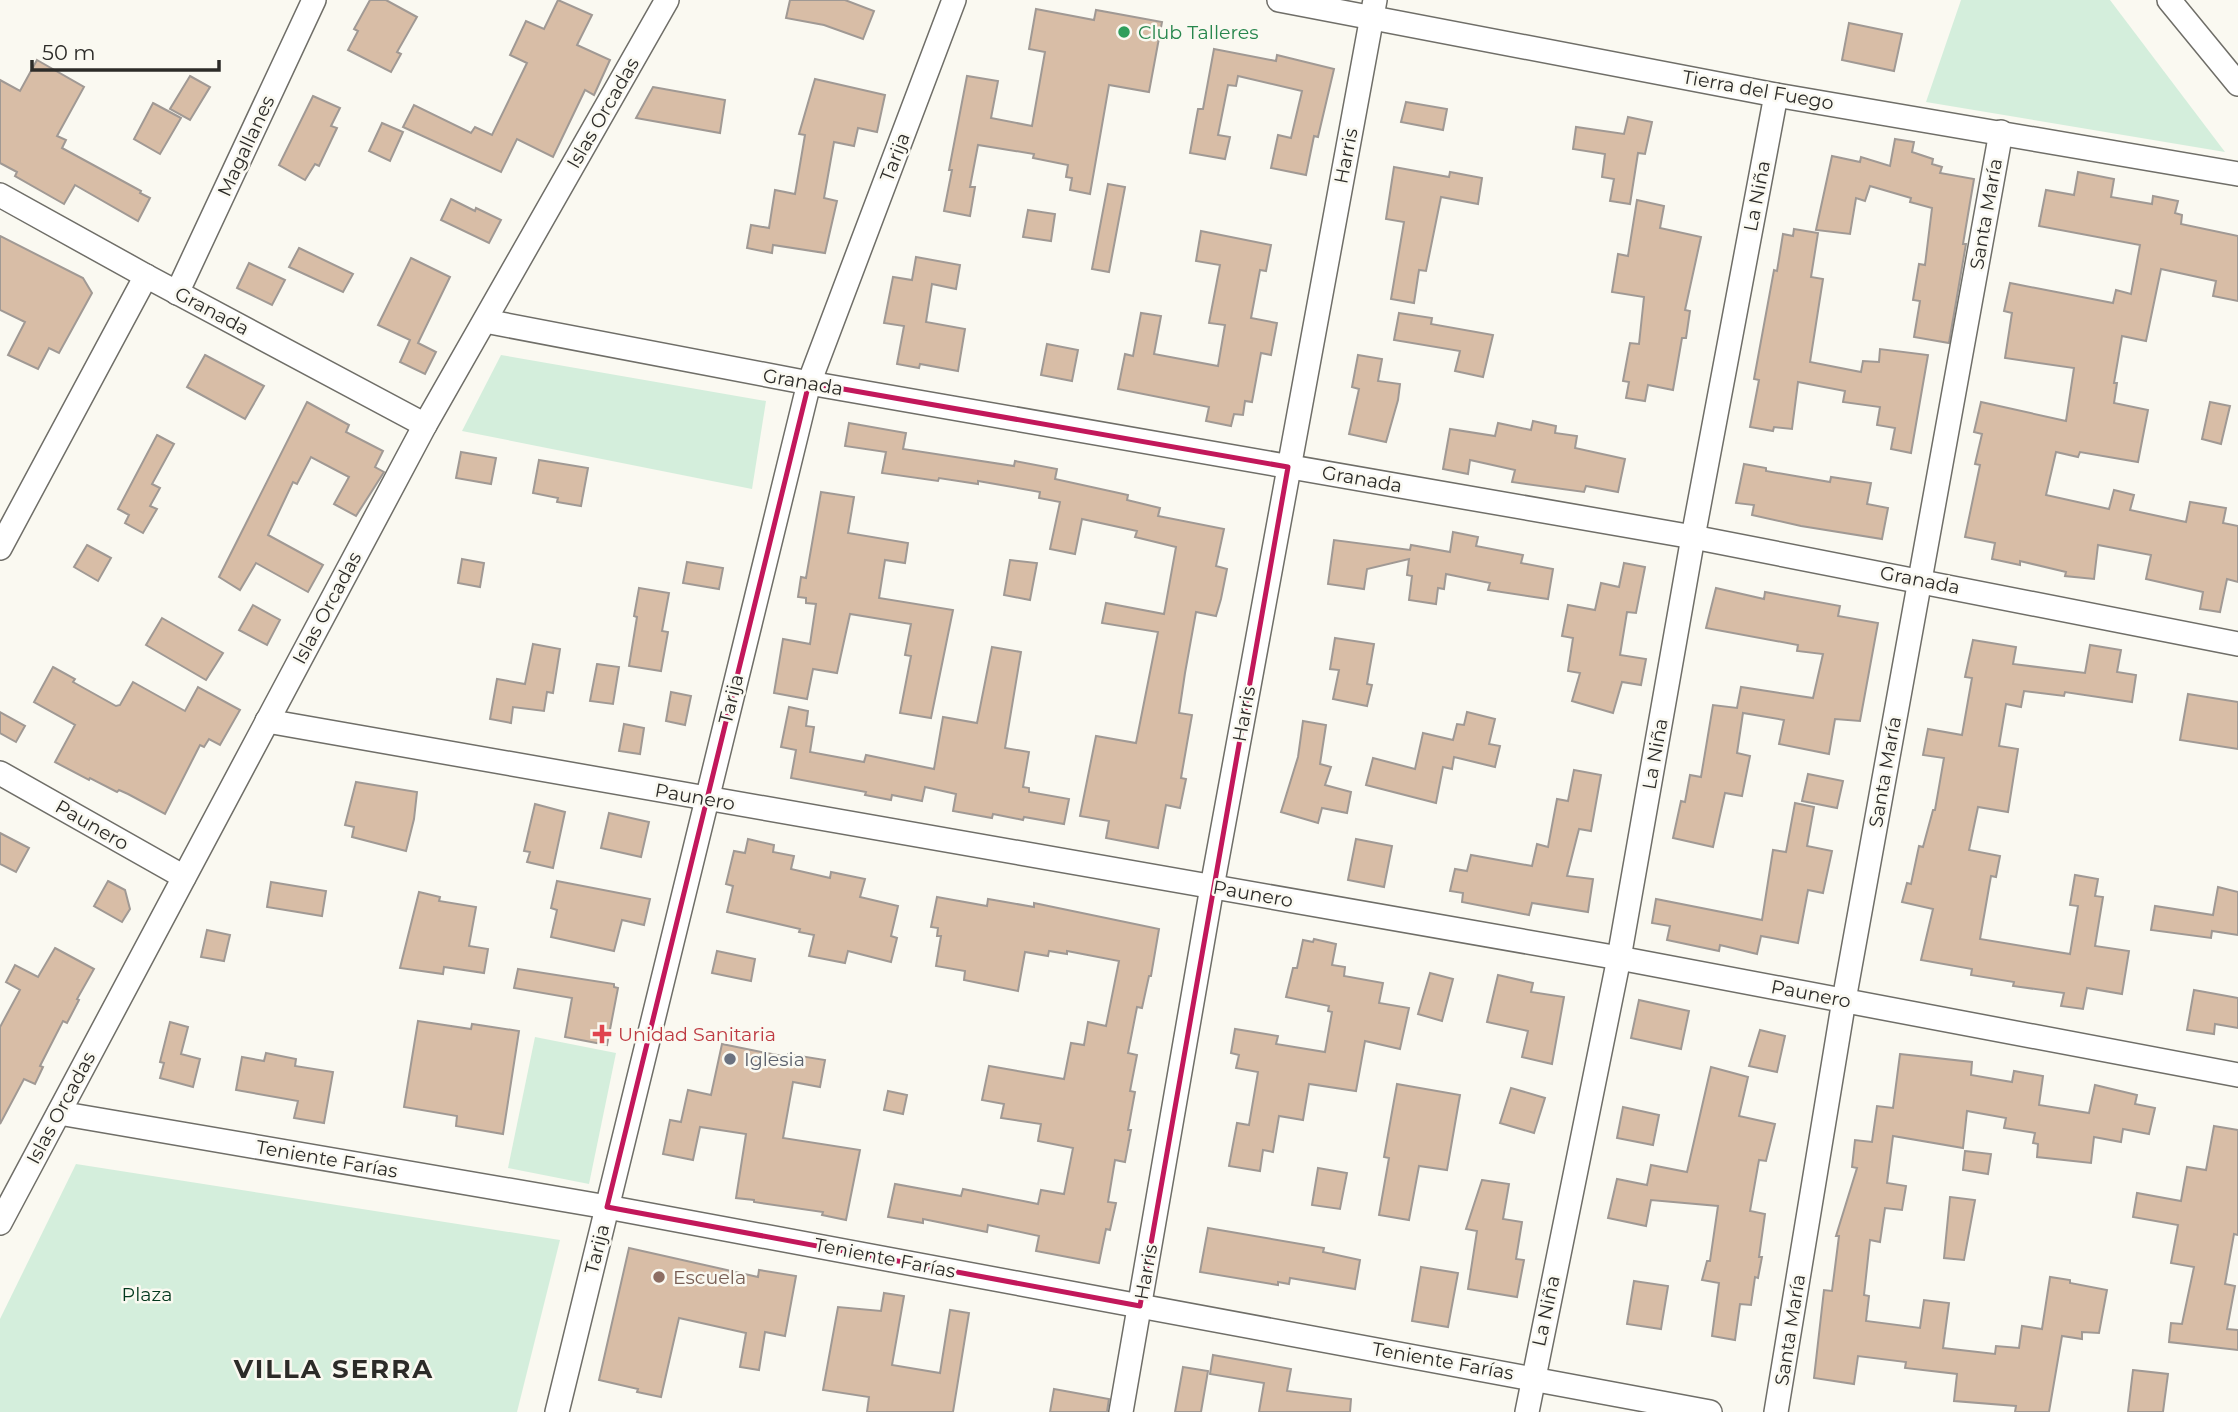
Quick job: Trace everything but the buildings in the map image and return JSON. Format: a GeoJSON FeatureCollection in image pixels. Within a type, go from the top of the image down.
{"type":"FeatureCollection","features":[{"type":"Feature","properties":{"kind":"street","name":"Magallanes"},"geometry":{"type":"LineString","coordinates":[[177,293],[314,0]]}},
{"type":"Feature","properties":{"kind":"street","name":"Islas Orcadas"},"geometry":{"type":"LineString","coordinates":[[0,1223],[425,425],[667,0]]}},
{"type":"Feature","properties":{"kind":"street","name":"Tarija"},"geometry":{"type":"LineString","coordinates":[[557,1412],[808,383],[954,0]]}},
{"type":"Feature","properties":{"kind":"street","name":"Tierra del Fuego"},"geometry":{"type":"LineString","coordinates":[[1279,0],[1374,8],[1776,95],[2238,174]]}},
{"type":"Feature","properties":{"kind":"street"},"geometry":{"type":"LineString","coordinates":[[2169,0],[2238,84]]}},
{"type":"Feature","properties":{"kind":"street","name":"Harris"},"geometry":{"type":"LineString","coordinates":[[1121,1412],[1212,887],[1374,8]]}},
{"type":"Feature","properties":{"kind":"street","name":"La Niña"},"geometry":{"type":"LineString","coordinates":[[1527,1412],[1619,958],[1693,537],[1776,95]]}},
{"type":"Feature","properties":{"kind":"street","name":"Santa María"},"geometry":{"type":"LineString","coordinates":[[1776,1412],[1844,1000],[2001,132]]}},
{"type":"Feature","properties":{"kind":"street","name":"Granada"},"geometry":{"type":"LineString","coordinates":[[0,195],[425,425]]}},
{"type":"Feature","properties":{"kind":"street"},"geometry":{"type":"LineString","coordinates":[[0,548],[146,276]]}},
{"type":"Feature","properties":{"kind":"street","name":"Granada"},"geometry":{"type":"LineString","coordinates":[[485,321],[808,383],[1693,537],[2238,644]]}},
{"type":"Feature","properties":{"kind":"street","name":"Paunero"},"geometry":{"type":"LineString","coordinates":[[267,721],[1619,958],[2238,1075]]}},
{"type":"Feature","properties":{"kind":"street","name":"Paunero"},"geometry":{"type":"LineString","coordinates":[[0,773],[184,877]]}},
{"type":"Feature","properties":{"kind":"street","name":"Teniente Farías"},"geometry":{"type":"LineString","coordinates":[[59,1113],[607,1207],[1710,1412]]}},
{"type":"Feature","properties":{"kind":"highlighted area"},"geometry":{"type":"Polygon","coordinates":[[[809,383],[1288,467],[1140,1306],[607,1207],[809,383]]]}},
{"type":"Feature","properties":{"kind":"green space"},"geometry":{"type":"Polygon","coordinates":[[[1961,0],[2110,0],[2225,152],[1926,102],[1961,0]]]}},
{"type":"Feature","properties":{"kind":"green space"},"geometry":{"type":"Polygon","coordinates":[[[501,355],[766,401],[752,489],[462,431],[501,355]]]}},
{"type":"Feature","properties":{"kind":"green space"},"geometry":{"type":"Polygon","coordinates":[[[535,1037],[616,1053],[589,1184],[508,1168],[535,1037]]]}},
{"type":"Feature","properties":{"kind":"green space","name":"Plaza"},"geometry":{"type":"Polygon","coordinates":[[[76,1164],[560,1240],[517,1412],[0,1412],[0,1319],[76,1164]]]}},
{"type":"Feature","properties":{"kind":"place","name":"Club Talleres"},"geometry":{"type":"Point","coordinates":[1124,32]}},
{"type":"Feature","properties":{"kind":"place","name":"Unidad Sanitaria"},"geometry":{"type":"Point","coordinates":[602,1034]}},
{"type":"Feature","properties":{"kind":"place","name":"Iglesia"},"geometry":{"type":"Point","coordinates":[730,1059]}},
{"type":"Feature","properties":{"kind":"place","name":"Escuela"},"geometry":{"type":"Point","coordinates":[659,1277]}},
{"type":"Feature","properties":{"kind":"district","name":"VILLA SERRA"},"geometry":{"type":"Point","coordinates":[334,1369]}}]}
